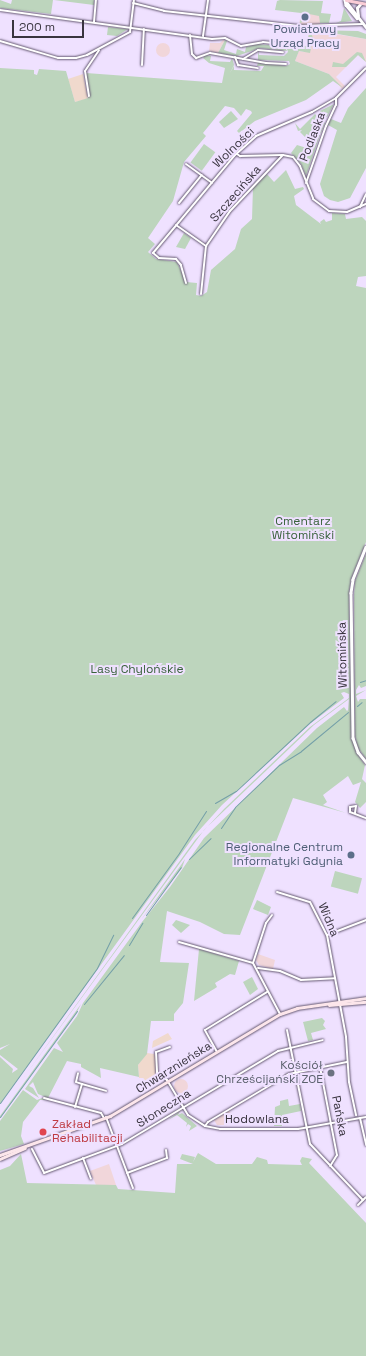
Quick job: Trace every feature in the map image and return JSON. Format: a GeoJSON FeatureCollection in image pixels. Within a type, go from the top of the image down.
{"type":"FeatureCollection","features":[{"type":"Feature","properties":{"kind":"main road"},"geometry":{"type":"LineString","coordinates":[[345,0],[366,4]]}},
{"type":"Feature","properties":{"kind":"main road","name":"Chwarznieńska"},"geometry":{"type":"LineString","coordinates":[[339,1003],[366,998]]}},
{"type":"Feature","properties":{"kind":"main road","name":"Chwarznieńska"},"geometry":{"type":"LineString","coordinates":[[0,1158],[105,1118],[168,1083],[280,1014],[297,1008],[327,1004],[366,1002]]}},
{"type":"Feature","properties":{"kind":"main road","name":"Chwarznieńska"},"geometry":{"type":"LineString","coordinates":[[0,1154],[29,1146]]}},
{"type":"Feature","properties":{"kind":"street"},"geometry":{"type":"LineString","coordinates":[[94,22],[96,0]]}},
{"type":"Feature","properties":{"kind":"street"},"geometry":{"type":"LineString","coordinates":[[203,36],[208,0]]}},
{"type":"Feature","properties":{"kind":"street"},"geometry":{"type":"LineString","coordinates":[[345,0],[366,27]]}},
{"type":"Feature","properties":{"kind":"street"},"geometry":{"type":"LineString","coordinates":[[0,41],[58,58],[76,58],[87,55],[128,34],[131,28],[134,1],[158,10],[299,26],[363,24]]}},
{"type":"Feature","properties":{"kind":"street"},"geometry":{"type":"LineString","coordinates":[[359,19],[357,8],[362,3]]}},
{"type":"Feature","properties":{"kind":"street"},"geometry":{"type":"LineString","coordinates":[[0,10],[131,28],[227,39],[241,46],[263,42],[293,45]]}},
{"type":"Feature","properties":{"kind":"street"},"geometry":{"type":"LineString","coordinates":[[142,65],[144,29]]}},
{"type":"Feature","properties":{"kind":"street"},"geometry":{"type":"LineString","coordinates":[[190,35],[195,58],[208,53],[286,64]]}},
{"type":"Feature","properties":{"kind":"street"},"geometry":{"type":"LineString","coordinates":[[89,96],[85,73],[99,50]]}},
{"type":"Feature","properties":{"kind":"street"},"geometry":{"type":"LineString","coordinates":[[243,59],[258,50],[282,52],[281,56]]}},
{"type":"Feature","properties":{"kind":"street"},"geometry":{"type":"LineString","coordinates":[[235,58],[238,65],[258,68]]}},
{"type":"Feature","properties":{"kind":"street","name":"Wolności"},"geometry":{"type":"LineString","coordinates":[[186,283],[181,265],[176,259],[159,258],[153,253],[176,225],[237,154],[260,133],[312,112],[336,98],[366,68]]}},
{"type":"Feature","properties":{"kind":"street","name":"Podlaska"},"geometry":{"type":"LineString","coordinates":[[306,183],[336,105],[336,98]]}},
{"type":"Feature","properties":{"kind":"street"},"geometry":{"type":"LineString","coordinates":[[237,154],[240,156],[291,156],[297,160],[315,202],[325,209],[341,213],[366,204]]}},
{"type":"Feature","properties":{"kind":"street","name":"Szczecińska"},"geometry":{"type":"LineString","coordinates":[[201,294],[206,246],[230,211],[282,155]]}},
{"type":"Feature","properties":{"kind":"street"},"geometry":{"type":"LineString","coordinates":[[186,164],[212,183]]}},
{"type":"Feature","properties":{"kind":"street"},"geometry":{"type":"LineString","coordinates":[[179,203],[202,175]]}},
{"type":"Feature","properties":{"kind":"street"},"geometry":{"type":"LineString","coordinates":[[360,207],[366,194]]}},
{"type":"Feature","properties":{"kind":"street"},"geometry":{"type":"LineString","coordinates":[[176,225],[206,246]]}},
{"type":"Feature","properties":{"kind":"street","name":"Witomińska"},"geometry":{"type":"LineString","coordinates":[[366,547],[351,590],[354,738],[356,749],[366,762]]}},
{"type":"Feature","properties":{"kind":"street"},"geometry":{"type":"LineString","coordinates":[[355,813],[356,806],[350,807],[349,811],[366,818]]}},
{"type":"Feature","properties":{"kind":"street","name":"Widna"},"geometry":{"type":"LineString","coordinates":[[278,892],[310,902],[326,935],[348,1052],[347,1062],[356,1114]]}},
{"type":"Feature","properties":{"kind":"street"},"geometry":{"type":"LineString","coordinates":[[253,963],[266,923],[272,915]]}},
{"type":"Feature","properties":{"kind":"street"},"geometry":{"type":"LineString","coordinates":[[326,935],[366,920]]}},
{"type":"Feature","properties":{"kind":"street"},"geometry":{"type":"LineString","coordinates":[[179,942],[253,963],[258,968],[267,992],[280,1014]]}},
{"type":"Feature","properties":{"kind":"street"},"geometry":{"type":"LineString","coordinates":[[258,968],[280,971],[301,980],[335,978]]}},
{"type":"Feature","properties":{"kind":"street"},"geometry":{"type":"LineString","coordinates":[[217,1052],[205,1030],[267,992]]}},
{"type":"Feature","properties":{"kind":"street"},"geometry":{"type":"LineString","coordinates":[[287,1030],[306,1128],[311,1146],[363,1200]]}},
{"type":"Feature","properties":{"kind":"street","name":"Słoneczna"},"geometry":{"type":"LineString","coordinates":[[32,1149],[43,1173],[117,1146],[278,1051],[291,1046],[322,1040]]}},
{"type":"Feature","properties":{"kind":"street","name":"Hodowlana"},"geometry":{"type":"LineString","coordinates":[[170,1047],[156,1054],[157,1073],[168,1083],[183,1108],[193,1120],[205,1126],[220,1129],[306,1128],[366,1117]]}},
{"type":"Feature","properties":{"kind":"street"},"geometry":{"type":"LineString","coordinates":[[205,1126],[208,1122],[282,1077],[296,1072],[347,1062]]}},
{"type":"Feature","properties":{"kind":"street","name":"Pańska"},"geometry":{"type":"LineString","coordinates":[[320,1067],[337,1154],[330,1166]]}},
{"type":"Feature","properties":{"kind":"street"},"geometry":{"type":"LineString","coordinates":[[78,1073],[76,1082],[106,1091]]}},
{"type":"Feature","properties":{"kind":"street"},"geometry":{"type":"LineString","coordinates":[[75,1107],[82,1084]]}},
{"type":"Feature","properties":{"kind":"street"},"geometry":{"type":"LineString","coordinates":[[44,1098],[100,1113],[105,1118],[133,1188]]}},
{"type":"Feature","properties":{"kind":"street"},"geometry":{"type":"LineString","coordinates":[[360,1118],[366,1145]]}},
{"type":"Feature","properties":{"kind":"street"},"geometry":{"type":"LineString","coordinates":[[127,1173],[167,1158],[166,1150]]}},
{"type":"Feature","properties":{"kind":"street"},"geometry":{"type":"LineString","coordinates":[[83,1158],[91,1179]]}},
{"type":"Feature","properties":{"kind":"street"},"geometry":{"type":"LineString","coordinates":[[358,1205],[366,1197]]}},
{"type":"Feature","properties":{"kind":"shaded area"},"geometry":{"type":"Polygon","coordinates":[[[301,13],[321,15],[320,25],[299,25],[301,13]]]}},
{"type":"Feature","properties":{"kind":"shaded area"},"geometry":{"type":"Polygon","coordinates":[[[310,30],[366,39],[366,62],[358,55],[336,77],[345,86],[342,89],[329,74],[295,61],[299,51],[304,52],[310,30]]]}},
{"type":"Feature","properties":{"kind":"shaded area"},"geometry":{"type":"Polygon","coordinates":[[[225,40],[218,53],[209,51],[210,43],[220,43],[225,40]]]}},
{"type":"Feature","properties":{"kind":"shaded area"},"geometry":{"type":"Polygon","coordinates":[[[160,43],[166,43],[170,47],[170,53],[166,57],[160,57],[156,53],[156,47],[160,43]]]}},
{"type":"Feature","properties":{"kind":"shaded area"},"geometry":{"type":"Polygon","coordinates":[[[83,74],[88,99],[75,102],[68,79],[83,74]]]}},
{"type":"Feature","properties":{"kind":"shaded area"},"geometry":{"type":"Polygon","coordinates":[[[258,954],[275,960],[273,969],[259,965],[256,960],[258,954]]]}},
{"type":"Feature","properties":{"kind":"shaded area"},"geometry":{"type":"Polygon","coordinates":[[[168,1033],[172,1039],[152,1048],[153,1041],[168,1033]]]}},
{"type":"Feature","properties":{"kind":"shaded area"},"geometry":{"type":"Polygon","coordinates":[[[147,1053],[154,1054],[157,1060],[155,1076],[146,1081],[143,1078],[139,1078],[138,1065],[147,1053]]]}},
{"type":"Feature","properties":{"kind":"shaded area"},"geometry":{"type":"Polygon","coordinates":[[[181,1079],[186,1081],[188,1086],[186,1091],[181,1093],[176,1091],[174,1086],[176,1081],[181,1079]]]}},
{"type":"Feature","properties":{"kind":"shaded area"},"geometry":{"type":"Polygon","coordinates":[[[229,1111],[234,1117],[233,1125],[217,1125],[214,1120],[229,1111]]]}},
{"type":"Feature","properties":{"kind":"shaded area"},"geometry":{"type":"Polygon","coordinates":[[[109,1164],[116,1185],[96,1185],[90,1171],[109,1164]]]}},
{"type":"Feature","properties":{"kind":"green space"},"geometry":{"type":"Polygon","coordinates":[[[0,0],[11,4],[12,0],[53,0],[51,14],[0,8],[0,0]]]}},
{"type":"Feature","properties":{"kind":"green space"},"geometry":{"type":"Polygon","coordinates":[[[54,0],[94,0],[94,5],[54,0]]]}},
{"type":"Feature","properties":{"kind":"green space"},"geometry":{"type":"Polygon","coordinates":[[[277,1],[323,1],[321,13],[331,14],[329,23],[320,23],[319,16],[309,14],[302,15],[301,21],[307,20],[300,23],[301,13],[275,10],[277,1]]]}},
{"type":"Feature","properties":{"kind":"green space"},"geometry":{"type":"Polygon","coordinates":[[[344,8],[352,21],[336,23],[341,21],[344,8]]]}},
{"type":"Feature","properties":{"kind":"green space"},"geometry":{"type":"Polygon","coordinates":[[[108,27],[128,29],[117,36],[107,35],[108,27]]]}},
{"type":"Feature","properties":{"kind":"green space","name":"Lasy Chylońskie"},"geometry":{"type":"Polygon","coordinates":[[[310,30],[313,38],[310,53],[299,51],[295,61],[329,74],[343,88],[333,81],[306,100],[255,121],[239,133],[237,131],[252,113],[251,111],[246,109],[241,116],[234,108],[225,106],[203,133],[206,136],[184,162],[173,201],[148,238],[155,244],[148,252],[156,259],[177,262],[186,282],[197,283],[196,295],[201,296],[207,292],[211,270],[235,249],[241,229],[252,219],[253,187],[267,174],[274,182],[286,170],[295,189],[303,187],[304,189],[294,196],[296,205],[321,224],[320,222],[324,219],[326,222],[332,220],[332,213],[345,214],[346,219],[362,217],[366,221],[366,276],[358,277],[356,286],[366,288],[366,542],[351,579],[349,592],[352,738],[356,752],[365,765],[362,779],[366,783],[366,802],[360,808],[355,802],[361,782],[353,785],[348,776],[323,795],[327,802],[323,805],[346,813],[293,798],[240,935],[224,934],[200,922],[167,911],[160,962],[189,963],[183,1003],[174,1014],[174,1021],[151,1021],[147,1054],[138,1065],[139,1077],[100,1068],[101,1078],[81,1067],[81,1064],[67,1061],[48,1098],[38,1094],[33,1082],[29,1086],[33,1088],[39,1098],[25,1089],[54,1048],[63,1052],[57,1043],[77,1016],[83,1003],[142,922],[170,887],[204,838],[317,728],[344,707],[347,711],[349,699],[314,725],[207,827],[310,727],[349,698],[349,694],[344,692],[341,693],[344,698],[311,723],[222,805],[195,835],[0,1104],[0,1057],[13,1069],[12,1073],[18,1069],[0,1055],[0,1050],[10,1044],[0,1048],[0,68],[34,70],[34,74],[37,75],[39,69],[66,71],[75,102],[88,98],[86,73],[222,83],[225,68],[209,63],[203,58],[205,55],[211,56],[210,61],[230,62],[232,58],[234,65],[230,73],[234,66],[234,70],[261,71],[264,66],[257,66],[258,62],[286,66],[290,64],[289,61],[258,60],[258,51],[259,55],[284,56],[288,52],[287,49],[295,45],[306,46],[310,30]]]}},
{"type":"Feature","properties":{"kind":"green space"},"geometry":{"type":"Polygon","coordinates":[[[314,30],[358,31],[366,34],[366,39],[332,33],[317,33],[314,30]]]}},
{"type":"Feature","properties":{"kind":"green space"},"geometry":{"type":"Polygon","coordinates":[[[225,40],[227,41],[224,50],[236,54],[237,49],[245,52],[246,47],[257,44],[291,47],[286,49],[287,51],[260,48],[237,56],[218,53],[225,40]]]}},
{"type":"Feature","properties":{"kind":"green space"},"geometry":{"type":"Polygon","coordinates":[[[357,52],[362,53],[366,62],[358,55],[346,67],[332,67],[333,62],[343,64],[357,52]]]}},
{"type":"Feature","properties":{"kind":"green space"},"geometry":{"type":"Polygon","coordinates":[[[366,88],[366,168],[350,198],[338,202],[330,200],[324,196],[320,184],[337,130],[328,125],[331,119],[341,123],[348,108],[366,88]]]}},
{"type":"Feature","properties":{"kind":"green space"},"geometry":{"type":"Polygon","coordinates":[[[334,104],[327,117],[320,117],[320,111],[334,104]]]}},
{"type":"Feature","properties":{"kind":"green space"},"geometry":{"type":"Polygon","coordinates":[[[231,111],[238,119],[224,128],[219,122],[231,111]]]}},
{"type":"Feature","properties":{"kind":"green space"},"geometry":{"type":"Polygon","coordinates":[[[315,114],[325,123],[321,133],[314,135],[313,139],[306,138],[300,132],[302,130],[298,131],[295,123],[300,129],[315,114]]]}},
{"type":"Feature","properties":{"kind":"green space"},"geometry":{"type":"Polygon","coordinates":[[[317,135],[320,135],[306,176],[301,164],[291,153],[297,145],[313,150],[317,135]]]}},
{"type":"Feature","properties":{"kind":"green space"},"geometry":{"type":"Polygon","coordinates":[[[204,144],[215,152],[202,171],[190,163],[204,144]]]}},
{"type":"Feature","properties":{"kind":"green space"},"geometry":{"type":"Polygon","coordinates":[[[184,233],[191,238],[185,249],[176,247],[184,233]]]}},
{"type":"Feature","properties":{"kind":"green space"},"geometry":{"type":"Polygon","coordinates":[[[366,554],[366,686],[361,688],[359,685],[356,690],[356,694],[366,690],[356,696],[358,702],[360,699],[366,699],[366,759],[358,748],[355,736],[354,595],[355,581],[366,554]]]}},
{"type":"Feature","properties":{"kind":"green space"},"geometry":{"type":"Polygon","coordinates":[[[203,832],[24,1077],[195,840],[203,832]]]}},
{"type":"Feature","properties":{"kind":"green space"},"geometry":{"type":"Polygon","coordinates":[[[185,859],[182,868],[141,920],[181,865],[185,859]]]}},
{"type":"Feature","properties":{"kind":"green space"},"geometry":{"type":"Polygon","coordinates":[[[335,871],[362,878],[358,894],[331,886],[335,871]]]}},
{"type":"Feature","properties":{"kind":"green space"},"geometry":{"type":"Polygon","coordinates":[[[257,900],[271,907],[268,915],[253,909],[257,900]]]}},
{"type":"Feature","properties":{"kind":"green space"},"geometry":{"type":"Polygon","coordinates":[[[176,920],[190,925],[181,933],[172,925],[176,920]]]}},
{"type":"Feature","properties":{"kind":"green space"},"geometry":{"type":"Polygon","coordinates":[[[199,949],[239,961],[235,975],[230,974],[215,983],[217,987],[194,1001],[199,949]]]}},
{"type":"Feature","properties":{"kind":"green space"},"geometry":{"type":"Polygon","coordinates":[[[252,977],[258,989],[250,995],[243,982],[252,977]]]}},
{"type":"Feature","properties":{"kind":"green space"},"geometry":{"type":"Polygon","coordinates":[[[81,1004],[77,1012],[0,1118],[0,1116],[81,1004]]]}},
{"type":"Feature","properties":{"kind":"green space"},"geometry":{"type":"Polygon","coordinates":[[[322,1018],[325,1021],[323,1025],[326,1029],[311,1033],[313,1040],[308,1041],[303,1022],[322,1018]]]}},
{"type":"Feature","properties":{"kind":"green space"},"geometry":{"type":"Polygon","coordinates":[[[23,1090],[37,1100],[42,1098],[47,1100],[40,1100],[23,1122],[21,1136],[24,1144],[0,1151],[0,1121],[23,1090]]]}},
{"type":"Feature","properties":{"kind":"green space"},"geometry":{"type":"Polygon","coordinates":[[[288,1099],[289,1106],[300,1104],[301,1111],[282,1115],[282,1126],[274,1126],[275,1107],[280,1105],[280,1101],[288,1099]]]}},
{"type":"Feature","properties":{"kind":"green space"},"geometry":{"type":"Polygon","coordinates":[[[180,1111],[178,1115],[182,1113],[197,1126],[189,1131],[191,1126],[188,1124],[186,1127],[187,1123],[177,1115],[168,1120],[180,1111]]]}},
{"type":"Feature","properties":{"kind":"green space"},"geometry":{"type":"Polygon","coordinates":[[[198,1153],[216,1164],[252,1164],[257,1157],[267,1160],[268,1164],[302,1165],[300,1161],[302,1157],[312,1159],[309,1163],[366,1223],[366,1356],[0,1356],[0,1170],[10,1166],[21,1154],[27,1183],[116,1185],[118,1189],[175,1193],[177,1164],[193,1164],[180,1159],[182,1154],[195,1157],[193,1162],[198,1153]]]}},
{"type":"Feature","properties":{"kind":"waterway"},"geometry":{"type":"LineString","coordinates":[[360,682],[366,680]]}},
{"type":"Feature","properties":{"kind":"waterway"},"geometry":{"type":"LineString","coordinates":[[215,803],[236,791],[310,722],[336,701]]}},
{"type":"Feature","properties":{"kind":"waterway"},"geometry":{"type":"LineString","coordinates":[[357,706],[362,702]]}},
{"type":"Feature","properties":{"kind":"waterway"},"geometry":{"type":"LineString","coordinates":[[221,828],[235,807],[279,765],[301,751],[348,712]]}},
{"type":"Feature","properties":{"kind":"waterway"},"geometry":{"type":"LineString","coordinates":[[132,918],[179,853],[206,811]]}},
{"type":"Feature","properties":{"kind":"waterway"},"geometry":{"type":"LineString","coordinates":[[189,859],[211,838]]}},
{"type":"Feature","properties":{"kind":"waterway"},"geometry":{"type":"LineString","coordinates":[[146,915],[181,867]]}},
{"type":"Feature","properties":{"kind":"waterway"},"geometry":{"type":"LineString","coordinates":[[129,945],[142,923]]}},
{"type":"Feature","properties":{"kind":"waterway"},"geometry":{"type":"LineString","coordinates":[[0,1103],[97,968],[113,935]]}},
{"type":"Feature","properties":{"kind":"waterway"},"geometry":{"type":"LineString","coordinates":[[84,1004],[124,955]]}},
{"type":"Feature","properties":{"kind":"waterway"},"geometry":{"type":"LineString","coordinates":[[0,1117],[77,1011]]}},
{"type":"Feature","properties":{"kind":"place","name":"Powiatowy Urząd Pracy"},"geometry":{"type":"Point","coordinates":[305,17]}},
{"type":"Feature","properties":{"kind":"place","name":"Regionalne Centrum Informatyki Gdynia"},"geometry":{"type":"Point","coordinates":[351,855]}},
{"type":"Feature","properties":{"kind":"place","name":"Kościół Chrześcijański ZOE"},"geometry":{"type":"Point","coordinates":[331,1073]}},
{"type":"Feature","properties":{"kind":"place","name":"Zakład Rehabilitacji"},"geometry":{"type":"Point","coordinates":[43,1132]}},
{"type":"Feature","properties":{"kind":"park label","name":"Cmentarz Witomiński"},"geometry":{"type":"Point","coordinates":[303,529]}}]}
